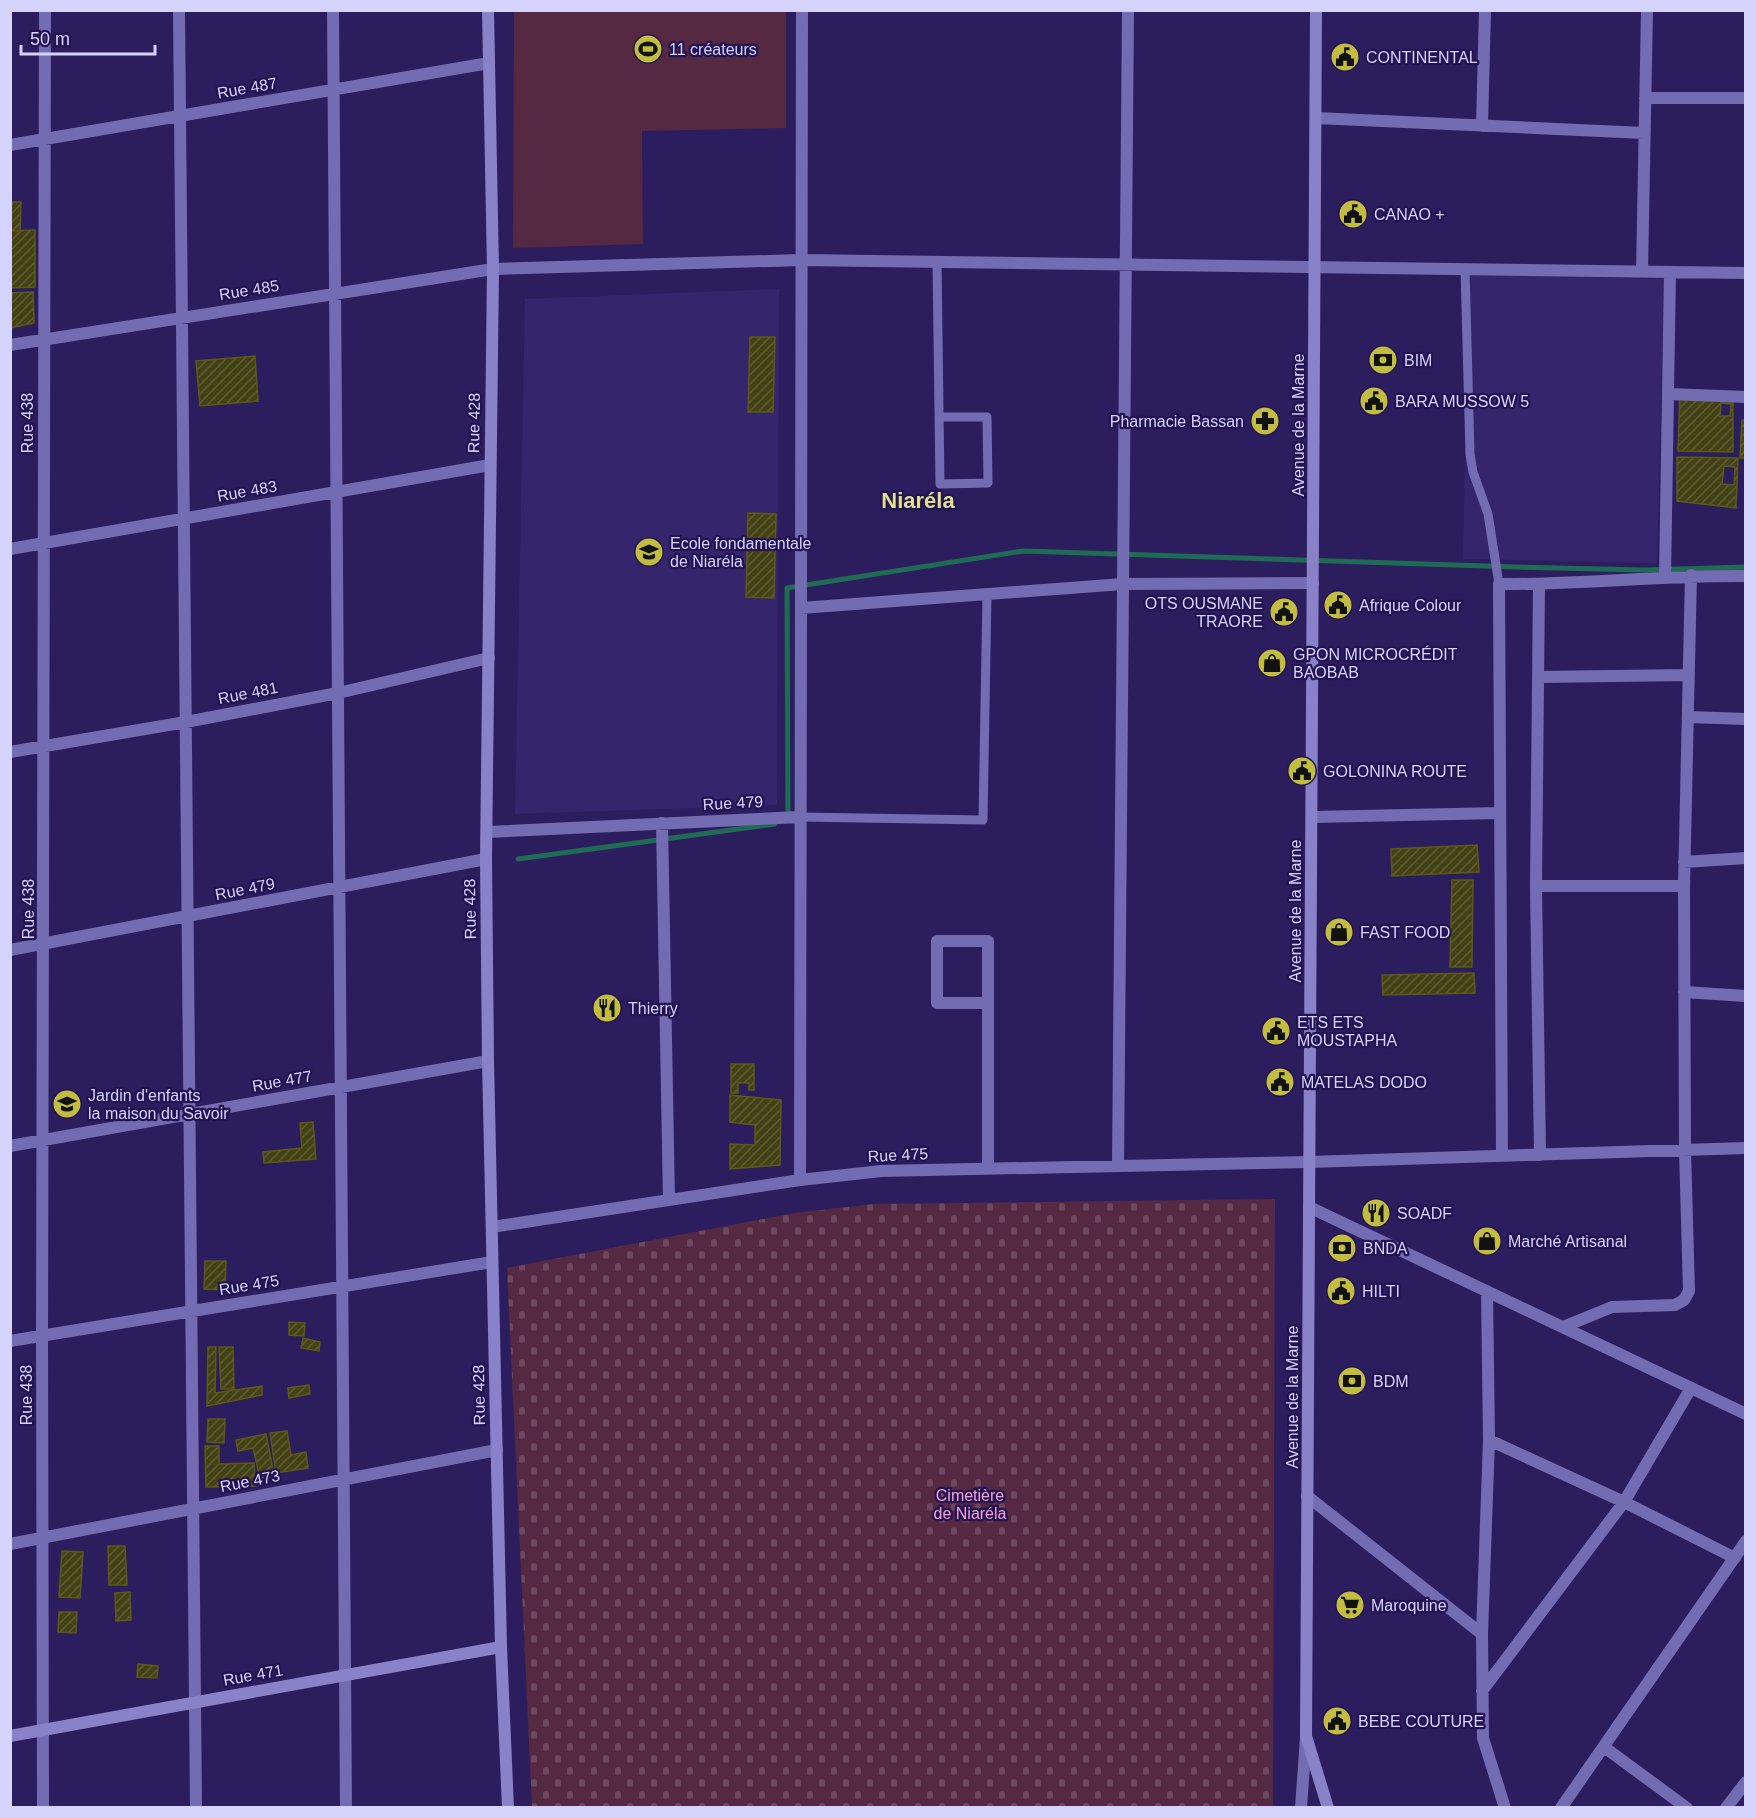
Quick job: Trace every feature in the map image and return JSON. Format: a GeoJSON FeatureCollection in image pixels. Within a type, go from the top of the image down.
{"type":"FeatureCollection","features":[{"type":"Feature","properties":{"kind":"street","name":"Rue 438"},"geometry":{"type":"LineString","coordinates":[[43,1808],[45,10]]}},
{"type":"Feature","properties":{"kind":"street"},"geometry":{"type":"LineString","coordinates":[[179,10],[196,1808]]}},
{"type":"Feature","properties":{"kind":"street"},"geometry":{"type":"LineString","coordinates":[[333,10],[346,1808]]}},
{"type":"Feature","properties":{"kind":"street","name":"Rue 428"},"geometry":{"type":"LineString","coordinates":[[488,10],[493,269],[486,859],[488,1061],[501,1647],[508,1808]]}},
{"type":"Feature","properties":{"kind":"street"},"geometry":{"type":"LineString","coordinates":[[800,1180],[802,10]]}},
{"type":"Feature","properties":{"kind":"street"},"geometry":{"type":"LineString","coordinates":[[1118,1166],[1128,10]]}},
{"type":"Feature","properties":{"kind":"street","name":"Avenue de la Marne"},"geometry":{"type":"LineString","coordinates":[[1316,10],[1306,1736],[1328,1808]]}},
{"type":"Feature","properties":{"kind":"street"},"geometry":{"type":"LineString","coordinates":[[1482,126],[1485,10]]}},
{"type":"Feature","properties":{"kind":"street"},"geometry":{"type":"LineString","coordinates":[[1641,272],[1647,10]]}},
{"type":"Feature","properties":{"kind":"street","name":"Rue 487"},"geometry":{"type":"LineString","coordinates":[[10,145],[489,63]]}},
{"type":"Feature","properties":{"kind":"street"},"geometry":{"type":"LineString","coordinates":[[1645,98],[1746,98]]}},
{"type":"Feature","properties":{"kind":"street"},"geometry":{"type":"LineString","coordinates":[[1316,118],[1644,134]]}},
{"type":"Feature","properties":{"kind":"street","name":"Rue 485"},"geometry":{"type":"LineString","coordinates":[[10,345],[493,269],[801,261],[1746,273]]}},
{"type":"Feature","properties":{"kind":"street"},"geometry":{"type":"LineString","coordinates":[[1665,577],[1670,272]]}},
{"type":"Feature","properties":{"kind":"street"},"geometry":{"type":"LineString","coordinates":[[1668,394],[1746,397]]}},
{"type":"Feature","properties":{"kind":"street","name":"Rue 483"},"geometry":{"type":"LineString","coordinates":[[10,549],[490,465]]}},
{"type":"Feature","properties":{"kind":"street"},"geometry":{"type":"LineString","coordinates":[[1563,1327],[1612,1307],[1675,1305],[1684,1300],[1689,1291],[1683,992],[1691,575]]}},
{"type":"Feature","properties":{"kind":"street"},"geometry":{"type":"LineString","coordinates":[[1502,1156],[1499,584],[1539,584],[1691,575],[1746,576]]}},
{"type":"Feature","properties":{"kind":"street"},"geometry":{"type":"LineString","coordinates":[[801,609],[1123,584],[1313,583]]}},
{"type":"Feature","properties":{"kind":"street"},"geometry":{"type":"LineString","coordinates":[[1539,584],[1536,886],[1540,1155]]}},
{"type":"Feature","properties":{"kind":"street","name":"Rue 481"},"geometry":{"type":"LineString","coordinates":[[10,752],[338,693],[489,658]]}},
{"type":"Feature","properties":{"kind":"street"},"geometry":{"type":"LineString","coordinates":[[1538,677],[1688,675]]}},
{"type":"Feature","properties":{"kind":"street"},"geometry":{"type":"LineString","coordinates":[[1688,717],[1746,719]]}},
{"type":"Feature","properties":{"kind":"street"},"geometry":{"type":"LineString","coordinates":[[1312,817],[1500,813]]}},
{"type":"Feature","properties":{"kind":"street","name":"Rue 479"},"geometry":{"type":"LineString","coordinates":[[487,832],[800,817]]}},
{"type":"Feature","properties":{"kind":"street"},"geometry":{"type":"LineString","coordinates":[[662,823],[669,1200]]}},
{"type":"Feature","properties":{"kind":"street"},"geometry":{"type":"LineString","coordinates":[[1684,862],[1746,858]]}},
{"type":"Feature","properties":{"kind":"street","name":"Rue 479"},"geometry":{"type":"LineString","coordinates":[[10,950],[486,859]]}},
{"type":"Feature","properties":{"kind":"street"},"geometry":{"type":"LineString","coordinates":[[1536,886],[1684,886]]}},
{"type":"Feature","properties":{"kind":"street"},"geometry":{"type":"LineString","coordinates":[[988,1003],[937,1003],[937,941],[988,941],[988,1003],[988,1169]]}},
{"type":"Feature","properties":{"kind":"street"},"geometry":{"type":"LineString","coordinates":[[1683,992],[1746,996]]}},
{"type":"Feature","properties":{"kind":"street","name":"Rue 477"},"geometry":{"type":"LineString","coordinates":[[10,1146],[488,1061]]}},
{"type":"Feature","properties":{"kind":"street","name":"Rue 475"},"geometry":{"type":"LineString","coordinates":[[492,1227],[800,1180],[881,1171],[1310,1162],[1746,1148]]}},
{"type":"Feature","properties":{"kind":"street"},"geometry":{"type":"LineString","coordinates":[[1309,1207],[1746,1414]]}},
{"type":"Feature","properties":{"kind":"street","name":"Rue 475"},"geometry":{"type":"LineString","coordinates":[[10,1341],[492,1262]]}},
{"type":"Feature","properties":{"kind":"street"},"geometry":{"type":"LineString","coordinates":[[1488,1291],[1489,1440],[1482,1634],[1483,1738],[1505,1808]]}},
{"type":"Feature","properties":{"kind":"street"},"geometry":{"type":"LineString","coordinates":[[1482,1691],[1624,1502],[1691,1388]]}},
{"type":"Feature","properties":{"kind":"street"},"geometry":{"type":"LineString","coordinates":[[1489,1440],[1624,1502],[1735,1558]]}},
{"type":"Feature","properties":{"kind":"street","name":"Rue 473"},"geometry":{"type":"LineString","coordinates":[[10,1544],[497,1450]]}},
{"type":"Feature","properties":{"kind":"street"},"geometry":{"type":"LineString","coordinates":[[1308,1496],[1482,1634]]}},
{"type":"Feature","properties":{"kind":"street"},"geometry":{"type":"LineString","coordinates":[[1561,1808],[1746,1540]]}},
{"type":"Feature","properties":{"kind":"street","name":"Rue 471"},"geometry":{"type":"LineString","coordinates":[[10,1736],[501,1647]]}},
{"type":"Feature","properties":{"kind":"street"},"geometry":{"type":"LineString","coordinates":[[1301,1808],[1306,1736]]}},
{"type":"Feature","properties":{"kind":"street"},"geometry":{"type":"LineString","coordinates":[[1604,1747],[1687,1808]]}},
{"type":"Feature","properties":{"kind":"street"},"geometry":{"type":"LineString","coordinates":[[1726,1808],[1746,1782]]}},
{"type":"Feature","properties":{"kind":"lane"},"geometry":{"type":"LineString","coordinates":[[937,262],[939,417],[940,484],[988,483],[987,417],[939,417]]}},
{"type":"Feature","properties":{"kind":"lane"},"geometry":{"type":"LineString","coordinates":[[1465,269],[1470,454],[1473,472],[1488,514],[1499,584]]}},
{"type":"Feature","properties":{"kind":"lane"},"geometry":{"type":"LineString","coordinates":[[800,817],[984,820],[987,594]]}},
{"type":"Feature","properties":{"kind":"shaded area"},"geometry":{"type":"Polygon","coordinates":[[[1469,275],[1664,279],[1657,563],[1463,559],[1469,275]]]}},
{"type":"Feature","properties":{"kind":"shaded area","name":"Ecole fondamentale de Niaréla"},"geometry":{"type":"Polygon","coordinates":[[[779,289],[777,805],[515,814],[525,299],[779,289]]]}},
{"type":"Feature","properties":{"kind":"green space"},"geometry":{"type":"Polygon","coordinates":[[[514,11],[786,11],[786,128],[642,131],[643,244],[513,248],[514,11]]]}},
{"type":"Feature","properties":{"kind":"green space","name":"Cimetière de Niaréla"},"geometry":{"type":"Polygon","coordinates":[[[1275,1199],[1273,1807],[532,1807],[507,1268],[794,1213],[874,1204],[1275,1199]]]}},
{"type":"Feature","properties":{"kind":"building"},"geometry":{"type":"Polygon","coordinates":[[[10,202],[21,202],[20,231],[10,231],[10,202]]]}},
{"type":"Feature","properties":{"kind":"building"},"geometry":{"type":"Polygon","coordinates":[[[35,230],[35,287],[10,288],[10,231],[35,230]]]}},
{"type":"Feature","properties":{"kind":"building"},"geometry":{"type":"Polygon","coordinates":[[[33,292],[34,323],[10,328],[10,293],[33,292]]]}},
{"type":"Feature","properties":{"kind":"building"},"geometry":{"type":"Polygon","coordinates":[[[750,337],[775,337],[773,412],[748,412],[750,337]]]}},
{"type":"Feature","properties":{"kind":"building"},"geometry":{"type":"Polygon","coordinates":[[[255,356],[258,401],[200,406],[196,361],[255,356]]]}},
{"type":"Feature","properties":{"kind":"building"},"geometry":{"type":"Polygon","coordinates":[[[1680,395],[1733,397],[1733,452],[1678,451],[1680,395]],[[1721,403],[1720,416],[1730,416],[1731,404],[1721,403]]]}},
{"type":"Feature","properties":{"kind":"building"},"geometry":{"type":"Polygon","coordinates":[[[1742,420],[1746,420],[1746,458],[1740,458],[1742,420]]]}},
{"type":"Feature","properties":{"kind":"building"},"geometry":{"type":"Polygon","coordinates":[[[1677,457],[1738,458],[1736,508],[1677,501],[1677,457]],[[1724,466],[1722,484],[1734,485],[1735,467],[1724,466]]]}},
{"type":"Feature","properties":{"kind":"building"},"geometry":{"type":"Polygon","coordinates":[[[748,513],[776,514],[774,598],[746,597],[748,513]]]}},
{"type":"Feature","properties":{"kind":"building"},"geometry":{"type":"Polygon","coordinates":[[[1477,845],[1479,872],[1392,876],[1391,849],[1477,845]]]}},
{"type":"Feature","properties":{"kind":"building"},"geometry":{"type":"Polygon","coordinates":[[[1452,880],[1473,880],[1472,967],[1450,967],[1452,880]]]}},
{"type":"Feature","properties":{"kind":"building"},"geometry":{"type":"Polygon","coordinates":[[[1474,973],[1475,993],[1383,995],[1382,975],[1474,973]]]}},
{"type":"Feature","properties":{"kind":"building"},"geometry":{"type":"Polygon","coordinates":[[[731,1064],[754,1064],[754,1090],[749,1090],[749,1083],[738,1083],[738,1093],[731,1093],[731,1064]]]}},
{"type":"Feature","properties":{"kind":"building"},"geometry":{"type":"Polygon","coordinates":[[[730,1095],[781,1100],[780,1165],[730,1169],[730,1144],[755,1145],[755,1125],[730,1122],[730,1095]]]}},
{"type":"Feature","properties":{"kind":"building"},"geometry":{"type":"Polygon","coordinates":[[[313,1122],[316,1159],[264,1163],[263,1152],[302,1148],[300,1123],[313,1122]]]}},
{"type":"Feature","properties":{"kind":"building"},"geometry":{"type":"Polygon","coordinates":[[[205,1261],[226,1261],[225,1290],[204,1289],[205,1261]]]}},
{"type":"Feature","properties":{"kind":"building"},"geometry":{"type":"Polygon","coordinates":[[[289,1322],[305,1323],[304,1336],[289,1335],[289,1322]]]}},
{"type":"Feature","properties":{"kind":"building"},"geometry":{"type":"Polygon","coordinates":[[[303,1338],[320,1342],[319,1351],[301,1348],[303,1338]]]}},
{"type":"Feature","properties":{"kind":"building"},"geometry":{"type":"Polygon","coordinates":[[[208,1347],[216,1347],[215,1393],[262,1386],[262,1395],[207,1406],[208,1347]]]}},
{"type":"Feature","properties":{"kind":"building"},"geometry":{"type":"Polygon","coordinates":[[[219,1347],[233,1347],[234,1389],[221,1389],[219,1347]]]}},
{"type":"Feature","properties":{"kind":"building"},"geometry":{"type":"Polygon","coordinates":[[[309,1385],[310,1394],[289,1398],[288,1388],[309,1385]]]}},
{"type":"Feature","properties":{"kind":"building"},"geometry":{"type":"Polygon","coordinates":[[[208,1419],[225,1419],[224,1443],[207,1442],[208,1419]]]}},
{"type":"Feature","properties":{"kind":"building"},"geometry":{"type":"Polygon","coordinates":[[[287,1431],[291,1455],[306,1452],[308,1468],[276,1473],[270,1433],[287,1431]]]}},
{"type":"Feature","properties":{"kind":"building"},"geometry":{"type":"Polygon","coordinates":[[[266,1434],[274,1475],[260,1478],[253,1448],[238,1451],[236,1440],[266,1434]]]}},
{"type":"Feature","properties":{"kind":"building"},"geometry":{"type":"Polygon","coordinates":[[[205,1446],[219,1446],[219,1464],[254,1463],[255,1486],[206,1487],[205,1446]]]}},
{"type":"Feature","properties":{"kind":"building"},"geometry":{"type":"Polygon","coordinates":[[[108,1546],[125,1546],[127,1585],[109,1585],[108,1546]]]}},
{"type":"Feature","properties":{"kind":"building"},"geometry":{"type":"Polygon","coordinates":[[[62,1551],[83,1552],[80,1598],[59,1597],[62,1551]]]}},
{"type":"Feature","properties":{"kind":"building"},"geometry":{"type":"Polygon","coordinates":[[[130,1592],[131,1620],[116,1621],[115,1593],[130,1592]]]}},
{"type":"Feature","properties":{"kind":"building"},"geometry":{"type":"Polygon","coordinates":[[[59,1612],[77,1612],[76,1633],[58,1632],[59,1612]]]}},
{"type":"Feature","properties":{"kind":"building"},"geometry":{"type":"Polygon","coordinates":[[[138,1664],[158,1666],[157,1678],[137,1677],[138,1664]]]}},
{"type":"Feature","properties":{"kind":"waterway"},"geometry":{"type":"LineString","coordinates":[[788,816],[787,588],[1023,551],[1644,570],[1746,567]]}},
{"type":"Feature","properties":{"kind":"waterway"},"geometry":{"type":"LineString","coordinates":[[518,859],[775,824]]}},
{"type":"Feature","properties":{"kind":"place","name":"11 créateurs"},"geometry":{"type":"Point","coordinates":[648,49]}},
{"type":"Feature","properties":{"kind":"place","name":"CONTINENTAL"},"geometry":{"type":"Point","coordinates":[1345,57]}},
{"type":"Feature","properties":{"kind":"place","name":"CANAO +"},"geometry":{"type":"Point","coordinates":[1353,214]}},
{"type":"Feature","properties":{"kind":"place","name":"BIM"},"geometry":{"type":"Point","coordinates":[1383,360]}},
{"type":"Feature","properties":{"kind":"place","name":"BARA MUSSOW 5"},"geometry":{"type":"Point","coordinates":[1374,401]}},
{"type":"Feature","properties":{"kind":"place","name":"Pharmacie Bassan"},"geometry":{"type":"Point","coordinates":[1265,421]}},
{"type":"Feature","properties":{"kind":"place","name":"Ecole fondamentale de Niaréla"},"geometry":{"type":"Point","coordinates":[649,552]}},
{"type":"Feature","properties":{"kind":"place","name":"Afrique Colour"},"geometry":{"type":"Point","coordinates":[1338,605]}},
{"type":"Feature","properties":{"kind":"place","name":"OTS OUSMANE TRAORE"},"geometry":{"type":"Point","coordinates":[1284,612]}},
{"type":"Feature","properties":{"kind":"place","name":"GPON MICROCRÉDIT BAOBAB"},"geometry":{"type":"Point","coordinates":[1272,663]}},
{"type":"Feature","properties":{"kind":"place","name":"GOLONINA ROUTE"},"geometry":{"type":"Point","coordinates":[1302,771]}},
{"type":"Feature","properties":{"kind":"place","name":"FAST FOOD"},"geometry":{"type":"Point","coordinates":[1339,932]}},
{"type":"Feature","properties":{"kind":"place","name":"Thierry"},"geometry":{"type":"Point","coordinates":[607,1008]}},
{"type":"Feature","properties":{"kind":"place","name":"ETS ETS MOUSTAPHA"},"geometry":{"type":"Point","coordinates":[1276,1031]}},
{"type":"Feature","properties":{"kind":"place","name":"MATELAS DODO"},"geometry":{"type":"Point","coordinates":[1280,1082]}},
{"type":"Feature","properties":{"kind":"place","name":"Jardin d'enfants la maison du Savoir"},"geometry":{"type":"Point","coordinates":[67,1104]}},
{"type":"Feature","properties":{"kind":"place","name":"SOADF"},"geometry":{"type":"Point","coordinates":[1376,1213]}},
{"type":"Feature","properties":{"kind":"place","name":"Marché Artisanal"},"geometry":{"type":"Point","coordinates":[1487,1241]}},
{"type":"Feature","properties":{"kind":"place","name":"BNDA"},"geometry":{"type":"Point","coordinates":[1342,1248]}},
{"type":"Feature","properties":{"kind":"place","name":"HILTI"},"geometry":{"type":"Point","coordinates":[1341,1291]}},
{"type":"Feature","properties":{"kind":"place","name":"BDM"},"geometry":{"type":"Point","coordinates":[1352,1381]}},
{"type":"Feature","properties":{"kind":"place","name":"Maroquine"},"geometry":{"type":"Point","coordinates":[1350,1605]}},
{"type":"Feature","properties":{"kind":"place","name":"BEBE COUTURE"},"geometry":{"type":"Point","coordinates":[1337,1721]}},
{"type":"Feature","properties":{"kind":"district","name":"Niaréla"},"geometry":{"type":"Point","coordinates":[918,500]}}]}
